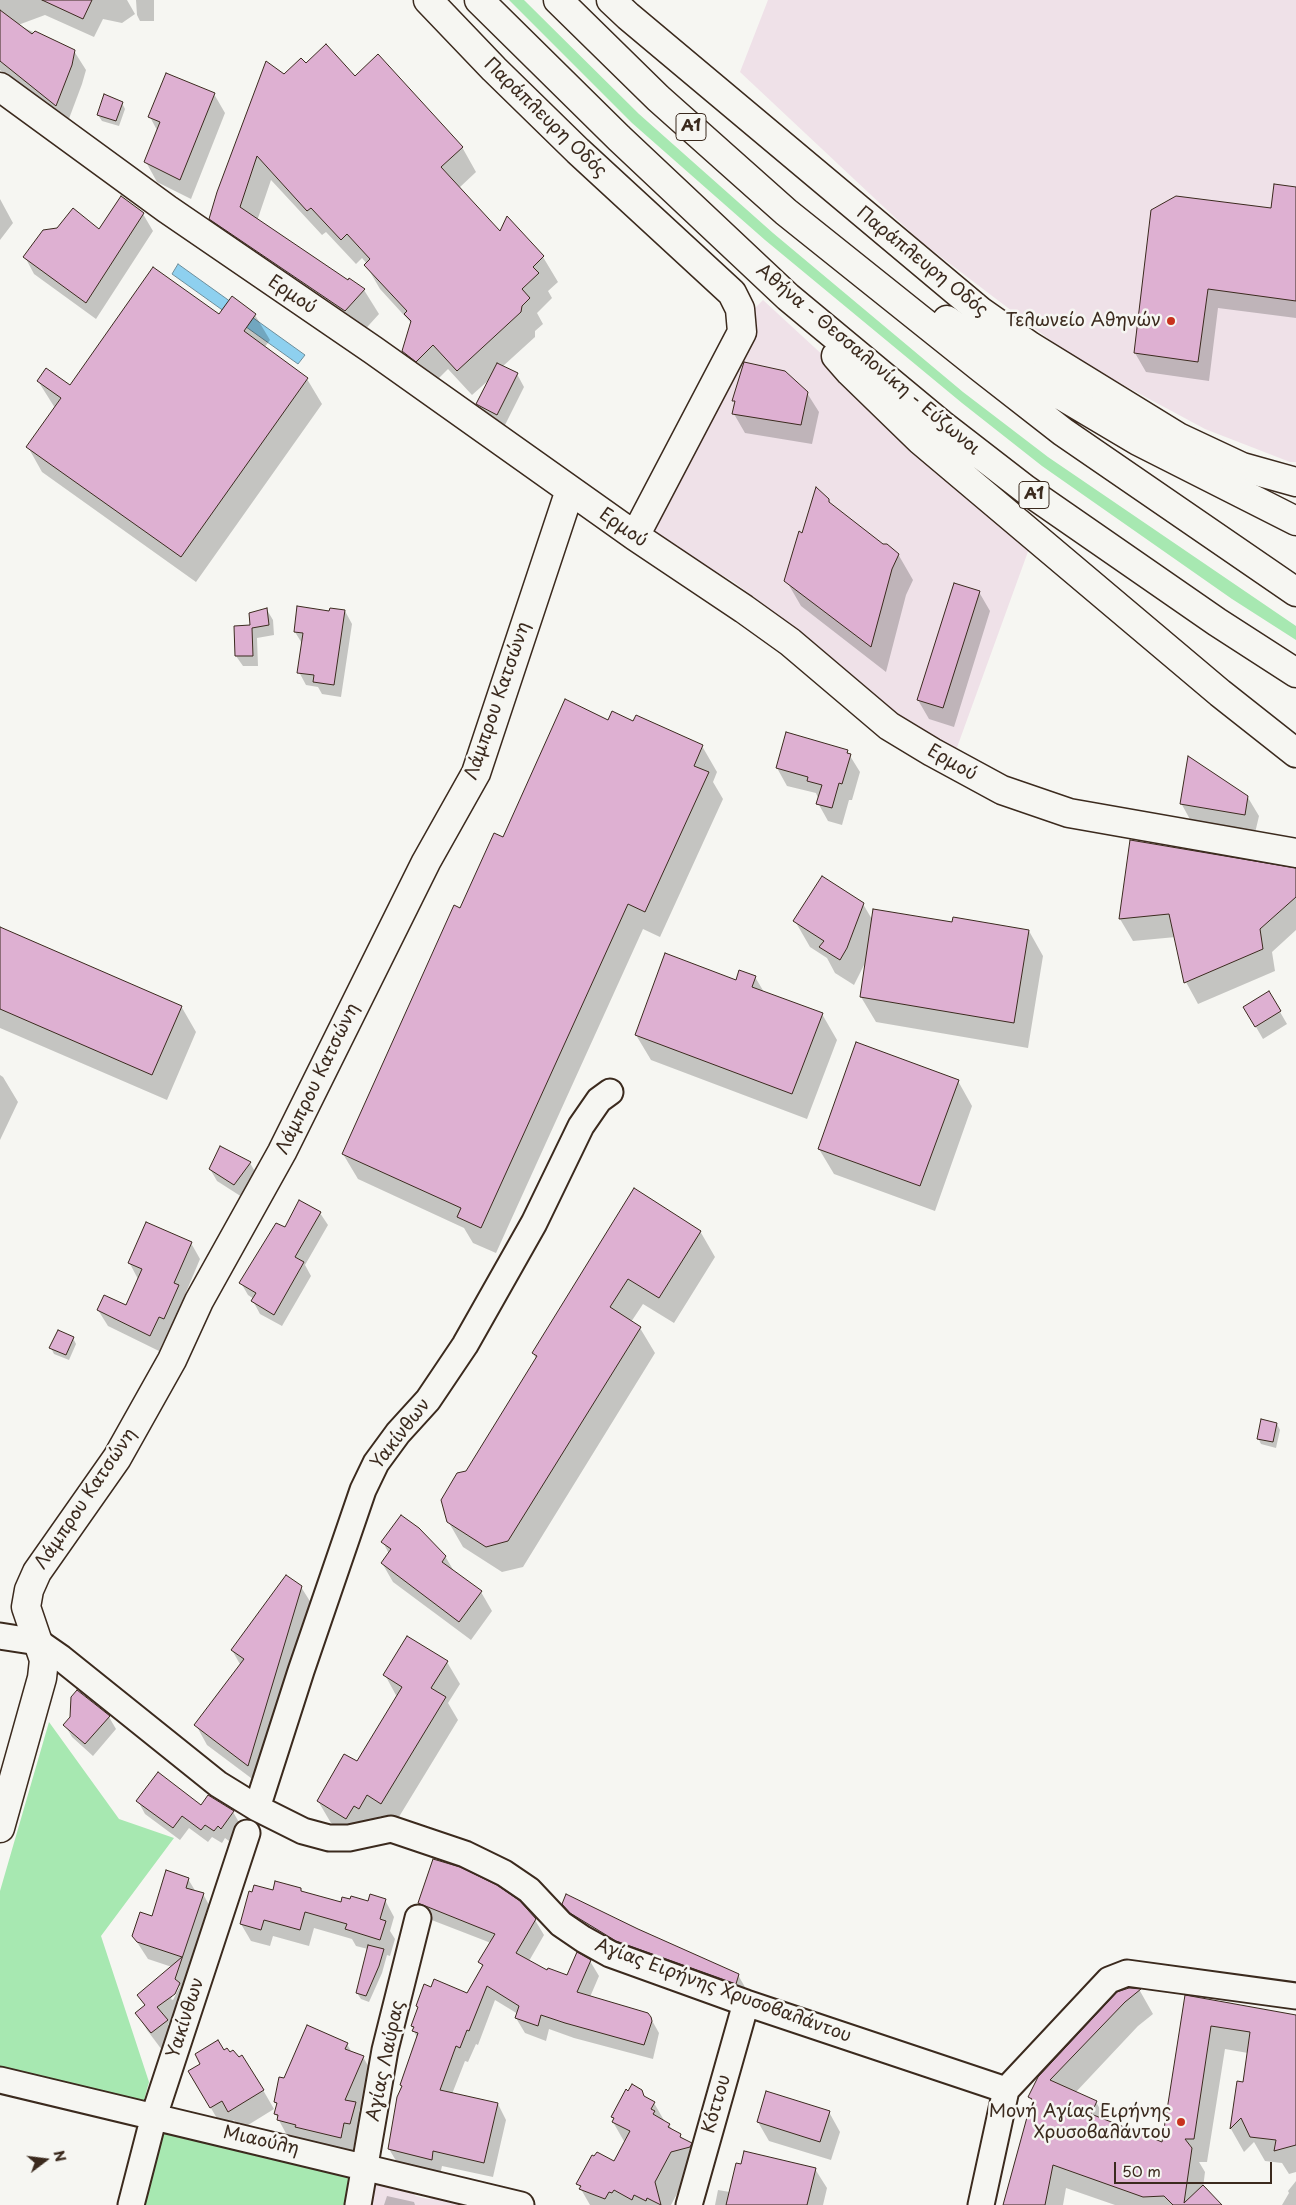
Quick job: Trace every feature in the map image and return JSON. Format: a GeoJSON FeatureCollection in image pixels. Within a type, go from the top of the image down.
{"type":"FeatureCollection","features":[{"type":"Feature","properties":{"kind":"main road","name":"Παράπλευρη Οδός"},"geometry":{"type":"LineString","coordinates":[[428,0],[494,69],[578,151],[732,293],[740,310],[742,332],[634,536]]}},
{"type":"Feature","properties":{"kind":"main road","name":"Αθήνα - Θεσσαλονίκη - Εύζωνοι"},"geometry":{"type":"LineString","coordinates":[[479,0],[619,138],[788,297],[941,424],[1025,489],[1217,622],[1296,674]]}},
{"type":"Feature","properties":{"kind":"main road","name":"Α1"},"geometry":{"type":"LineString","coordinates":[[558,0],[658,98],[786,212],[1063,432],[1296,592]]}},
{"type":"Feature","properties":{"kind":"main road","name":"Παράπλευρη Οδός"},"geometry":{"type":"LineString","coordinates":[[610,0],[980,311],[1030,346],[1178,437],[1242,467],[1296,482]]}},
{"type":"Feature","properties":{"kind":"main road","name":"Ερμού"},"geometry":{"type":"LineString","coordinates":[[0,87],[167,209],[373,350],[634,536],[744,608],[790,642],[889,726],[965,771],[1002,790],[1070,813],[1296,853]]}},
{"type":"Feature","properties":{"kind":"main road"},"geometry":{"type":"LineString","coordinates":[[830,247],[942,317],[1025,374],[1138,441],[1296,521]]}},
{"type":"Feature","properties":{"kind":"main road"},"geometry":{"type":"LineString","coordinates":[[788,297],[850,372],[920,440],[1220,693],[1296,753]]}},
{"type":"Feature","properties":{"kind":"main road","name":"Λάμπρου Κατσώνη"},"geometry":{"type":"LineString","coordinates":[[1,1821],[42,1678],[44,1660],[26,1607],[26,1598],[32,1580],[117,1458],[172,1360],[199,1301],[282,1152],[426,862],[476,773],[570,490]]}},
{"type":"Feature","properties":{"kind":"street","name":"Υακίνθων"},"geometry":{"type":"LineString","coordinates":[[257,1808],[310,1644],[363,1490],[376,1463],[398,1433],[428,1400],[465,1345],[534,1223],[581,1126],[599,1100],[610,1092]]}},
{"type":"Feature","properties":{"kind":"street"},"geometry":{"type":"LineString","coordinates":[[0,1636],[38,1642]]}},
{"type":"Feature","properties":{"kind":"street","name":"Αγίας Ειρήνης Χρυσοβαλάντου"},"geometry":{"type":"LineString","coordinates":[[38,1642],[77,1670],[218,1784],[257,1808],[303,1831],[329,1838],[349,1838],[391,1830],[465,1854],[504,1873],[529,1890],[561,1924],[603,1950],[746,2003],[1006,2090]]}},
{"type":"Feature","properties":{"kind":"street","name":"Υακίνθων"},"geometry":{"type":"LineString","coordinates":[[131,2205],[154,2116],[247,1833]]}},
{"type":"Feature","properties":{"kind":"street","name":"Αγίας Λαύρας"},"geometry":{"type":"LineString","coordinates":[[358,2205],[385,2050],[418,1918]]}},
{"type":"Feature","properties":{"kind":"street"},"geometry":{"type":"LineString","coordinates":[[980,2205],[1006,2090],[1109,1980],[1127,1973],[1296,1996]]}},
{"type":"Feature","properties":{"kind":"street","name":"Κόττου"},"geometry":{"type":"LineString","coordinates":[[689,2205],[746,2003]]}},
{"type":"Feature","properties":{"kind":"street","name":"Μιαούλη"},"geometry":{"type":"LineString","coordinates":[[0,2080],[365,2166],[521,2205]]}},
{"type":"Feature","properties":{"kind":"shaded area"},"geometry":{"type":"Polygon","coordinates":[[[768,0],[1296,0],[1296,462],[1290,462],[1205,429],[1075,359],[920,241],[740,72],[768,0]]]}},
{"type":"Feature","properties":{"kind":"shaded area"},"geometry":{"type":"Polygon","coordinates":[[[763,300],[1030,546],[955,753],[881,708],[798,631],[734,582],[650,534],[755,330],[754,309],[763,300]]]}},
{"type":"Feature","properties":{"kind":"shaded area"},"geometry":{"type":"Polygon","coordinates":[[[374,2181],[413,2189],[415,2196],[428,2199],[437,2197],[473,2205],[369,2205],[374,2181]]]}},
{"type":"Feature","properties":{"kind":"green space"},"geometry":{"type":"Polygon","coordinates":[[[509,0],[524,0],[639,114],[773,233],[963,392],[1048,457],[1296,626],[1296,640],[1232,599],[1042,466],[962,403],[765,240],[632,123],[509,0]]]}},
{"type":"Feature","properties":{"kind":"green space"},"geometry":{"type":"Polygon","coordinates":[[[49,1722],[119,1819],[174,1838],[101,1936],[149,2082],[143,2104],[0,2067],[0,1891],[49,1722]]]}},
{"type":"Feature","properties":{"kind":"green space"},"geometry":{"type":"Polygon","coordinates":[[[161,2124],[357,2170],[351,2205],[139,2205],[161,2124]]]}},
{"type":"Feature","properties":{"kind":"water"},"geometry":{"type":"Polygon","coordinates":[[[178,264],[305,355],[298,364],[172,274],[178,264]]]}},
{"type":"Feature","properties":{"kind":"building"},"geometry":{"type":"Polygon","coordinates":[[[42,0],[92,0],[83,19],[42,0]]]}},
{"type":"Feature","properties":{"kind":"building"},"geometry":{"type":"Polygon","coordinates":[[[0,10],[32,34],[35,31],[75,50],[72,65],[56,106],[0,61],[0,10]]]}},
{"type":"Feature","properties":{"kind":"building"},"geometry":{"type":"Polygon","coordinates":[[[326,44],[355,76],[378,54],[463,147],[441,167],[500,231],[507,216],[544,256],[533,267],[539,273],[522,289],[530,298],[522,306],[521,312],[457,371],[433,345],[416,362],[402,351],[411,321],[404,314],[407,311],[364,265],[370,259],[347,234],[341,240],[311,208],[307,211],[257,156],[240,207],[348,280],[349,278],[365,289],[345,311],[209,219],[217,192],[266,61],[284,74],[301,58],[306,63],[326,44]]]}},
{"type":"Feature","properties":{"kind":"building"},"geometry":{"type":"Polygon","coordinates":[[[166,73],[215,93],[180,180],[144,162],[160,122],[148,117],[166,73]]]}},
{"type":"Feature","properties":{"kind":"building"},"geometry":{"type":"Polygon","coordinates":[[[104,94],[123,102],[116,121],[97,115],[104,94]]]}},
{"type":"Feature","properties":{"kind":"building"},"geometry":{"type":"Polygon","coordinates":[[[1274,184],[1296,187],[1296,301],[1208,289],[1198,362],[1134,353],[1151,210],[1176,196],[1271,208],[1274,184]]]}},
{"type":"Feature","properties":{"kind":"building"},"geometry":{"type":"Polygon","coordinates":[[[121,196],[144,213],[86,303],[23,257],[43,230],[57,228],[73,208],[99,229],[121,196]]]}},
{"type":"Feature","properties":{"kind":"building"},"geometry":{"type":"Polygon","coordinates":[[[153,267],[219,314],[232,296],[256,314],[244,331],[308,378],[181,557],[26,447],[61,398],[37,381],[46,368],[70,385],[153,267]]]}},
{"type":"Feature","properties":{"kind":"building"},"geometry":{"type":"Polygon","coordinates":[[[744,362],[785,371],[808,392],[801,425],[732,414],[735,401],[732,401],[744,362]]]}},
{"type":"Feature","properties":{"kind":"building"},"geometry":{"type":"Polygon","coordinates":[[[497,363],[518,373],[497,415],[476,404],[497,363]]]}},
{"type":"Feature","properties":{"kind":"building"},"geometry":{"type":"Polygon","coordinates":[[[816,487],[829,499],[829,502],[883,544],[887,544],[899,554],[892,569],[871,647],[784,581],[799,531],[802,533],[816,487]]]}},
{"type":"Feature","properties":{"kind":"building"},"geometry":{"type":"Polygon","coordinates":[[[954,583],[980,591],[943,708],[917,700],[954,583]]]}},
{"type":"Feature","properties":{"kind":"building"},"geometry":{"type":"Polygon","coordinates":[[[297,606],[329,611],[330,608],[345,610],[334,685],[313,682],[314,675],[297,673],[303,633],[294,632],[297,606]]]}},
{"type":"Feature","properties":{"kind":"building"},"geometry":{"type":"Polygon","coordinates":[[[267,608],[269,625],[252,628],[253,656],[235,656],[234,626],[250,625],[249,613],[267,608]]]}},
{"type":"Feature","properties":{"kind":"building"},"geometry":{"type":"Polygon","coordinates":[[[565,699],[608,720],[612,711],[633,721],[636,715],[703,745],[694,766],[709,772],[645,912],[628,904],[481,1228],[457,1217],[461,1208],[342,1154],[454,905],[460,908],[494,833],[503,837],[565,699]]]}},
{"type":"Feature","properties":{"kind":"building"},"geometry":{"type":"Polygon","coordinates":[[[786,732],[848,750],[847,753],[851,754],[842,784],[839,783],[832,808],[816,804],[822,785],[807,781],[808,777],[776,768],[786,732]]]}},
{"type":"Feature","properties":{"kind":"building"},"geometry":{"type":"Polygon","coordinates":[[[1188,756],[1248,796],[1245,815],[1180,804],[1188,756]]]}},
{"type":"Feature","properties":{"kind":"building"},"geometry":{"type":"Polygon","coordinates":[[[1130,840],[1296,868],[1296,897],[1260,929],[1263,949],[1184,983],[1169,914],[1119,919],[1130,840]]]}},
{"type":"Feature","properties":{"kind":"building"},"geometry":{"type":"Polygon","coordinates":[[[822,876],[864,903],[847,948],[840,960],[819,947],[824,941],[793,921],[822,876]]]}},
{"type":"Feature","properties":{"kind":"building"},"geometry":{"type":"Polygon","coordinates":[[[873,909],[952,922],[953,917],[1029,930],[1014,1023],[860,997],[873,909]]]}},
{"type":"Feature","properties":{"kind":"building"},"geometry":{"type":"Polygon","coordinates":[[[0,927],[182,1006],[152,1075],[0,1009],[0,927]]]}},
{"type":"Feature","properties":{"kind":"building"},"geometry":{"type":"Polygon","coordinates":[[[665,953],[736,980],[739,970],[756,976],[752,987],[823,1013],[792,1094],[635,1035],[665,953]]]}},
{"type":"Feature","properties":{"kind":"building"},"geometry":{"type":"Polygon","coordinates":[[[1269,991],[1281,1011],[1255,1027],[1243,1007],[1269,991]]]}},
{"type":"Feature","properties":{"kind":"building"},"geometry":{"type":"Polygon","coordinates":[[[856,1042],[959,1080],[920,1186],[818,1149],[856,1042]]]}},
{"type":"Feature","properties":{"kind":"building"},"geometry":{"type":"Polygon","coordinates":[[[220,1146],[251,1162],[234,1185],[209,1169],[220,1146]]]}},
{"type":"Feature","properties":{"kind":"building"},"geometry":{"type":"Polygon","coordinates":[[[634,1188],[701,1231],[659,1298],[628,1279],[610,1307],[641,1327],[508,1541],[486,1547],[447,1522],[441,1500],[457,1473],[466,1471],[537,1356],[532,1353],[634,1188]]]}},
{"type":"Feature","properties":{"kind":"building"},"geometry":{"type":"Polygon","coordinates":[[[299,1200],[321,1212],[295,1257],[304,1262],[274,1315],[251,1301],[256,1293],[239,1283],[276,1223],[285,1227],[299,1200]]]}},
{"type":"Feature","properties":{"kind":"building"},"geometry":{"type":"Polygon","coordinates":[[[146,1222],[192,1242],[174,1283],[179,1285],[164,1319],[159,1317],[150,1336],[97,1310],[104,1295],[126,1305],[142,1269],[128,1263],[146,1222]]]}},
{"type":"Feature","properties":{"kind":"building"},"geometry":{"type":"Polygon","coordinates":[[[58,1330],[74,1337],[66,1355],[49,1348],[58,1330]]]}},
{"type":"Feature","properties":{"kind":"building"},"geometry":{"type":"Polygon","coordinates":[[[1261,1419],[1277,1423],[1273,1442],[1257,1439],[1261,1419]]]}},
{"type":"Feature","properties":{"kind":"building"},"geometry":{"type":"Polygon","coordinates":[[[401,1515],[419,1528],[446,1556],[442,1562],[482,1591],[459,1622],[381,1563],[391,1549],[381,1542],[401,1515]]]}},
{"type":"Feature","properties":{"kind":"building"},"geometry":{"type":"Polygon","coordinates":[[[286,1575],[302,1586],[248,1766],[194,1725],[244,1659],[231,1650],[286,1575]]]}},
{"type":"Feature","properties":{"kind":"building"},"geometry":{"type":"Polygon","coordinates":[[[407,1636],[448,1661],[431,1688],[446,1697],[381,1804],[367,1795],[359,1809],[354,1806],[346,1819],[317,1801],[344,1754],[357,1761],[402,1687],[383,1675],[407,1636]]]}},
{"type":"Feature","properties":{"kind":"building"},"geometry":{"type":"Polygon","coordinates":[[[77,1690],[110,1716],[85,1744],[63,1725],[70,1717],[71,1697],[77,1690]]]}},
{"type":"Feature","properties":{"kind":"building"},"geometry":{"type":"Polygon","coordinates":[[[158,1772],[201,1805],[208,1795],[234,1811],[221,1829],[218,1826],[214,1831],[205,1825],[201,1830],[182,1816],[173,1828],[136,1801],[158,1772]]]}},
{"type":"Feature","properties":{"kind":"building"},"geometry":{"type":"Polygon","coordinates":[[[433,1859],[460,1867],[497,1885],[520,1901],[536,1919],[516,1953],[547,1970],[548,1968],[567,1975],[577,1952],[591,1960],[577,1992],[648,2013],[652,2021],[644,2045],[541,2015],[538,2026],[515,2018],[519,2006],[487,1986],[469,2031],[467,2030],[460,2048],[456,2046],[440,2090],[498,2103],[484,2163],[433,2151],[432,2160],[388,2149],[397,2097],[402,2086],[400,2085],[418,2033],[412,2031],[414,2027],[411,2026],[424,1984],[431,1987],[434,1979],[467,1993],[483,1965],[478,1962],[495,1934],[418,1903],[433,1859]]]}},
{"type":"Feature","properties":{"kind":"building"},"geometry":{"type":"Polygon","coordinates":[[[166,1870],[189,1878],[186,1888],[204,1893],[175,1979],[180,1983],[175,1994],[157,2007],[168,2020],[151,2033],[135,2013],[145,2005],[137,1995],[182,1957],[137,1942],[132,1936],[140,1912],[152,1916],[166,1870]]]}},
{"type":"Feature","properties":{"kind":"building"},"geometry":{"type":"Polygon","coordinates":[[[275,1881],[301,1888],[301,1891],[341,1902],[342,1897],[350,1899],[351,1896],[368,1901],[370,1894],[386,1899],[380,1919],[386,1921],[380,1940],[345,1929],[347,1924],[305,1912],[300,1930],[264,1920],[261,1930],[240,1924],[249,1891],[252,1892],[254,1885],[273,1890],[275,1881]]]}},
{"type":"Feature","properties":{"kind":"building"},"geometry":{"type":"Polygon","coordinates":[[[566,1894],[638,1929],[739,1974],[736,1984],[616,1941],[570,1913],[562,1904],[566,1894]]]}},
{"type":"Feature","properties":{"kind":"building"},"geometry":{"type":"Polygon","coordinates":[[[368,1945],[384,1949],[366,1996],[356,1993],[368,1945]]]}},
{"type":"Feature","properties":{"kind":"building"},"geometry":{"type":"Polygon","coordinates":[[[1129,1988],[1141,1989],[1125,2002],[1050,2080],[1097,2101],[1091,2114],[1162,2142],[1185,1995],[1296,2015],[1296,2145],[1274,2151],[1276,2140],[1250,2137],[1241,2118],[1230,2129],[1237,2081],[1243,2082],[1250,2032],[1211,2026],[1194,2139],[1185,2139],[1192,2148],[1184,2203],[1203,2185],[1222,2205],[1173,2205],[1164,2196],[1143,2197],[1053,2165],[1045,2205],[1003,2205],[1032,2099],[1028,2097],[1038,2077],[1117,1992],[1129,1988]]]}},
{"type":"Feature","properties":{"kind":"building"},"geometry":{"type":"Polygon","coordinates":[[[307,2025],[348,2043],[345,2049],[364,2056],[345,2100],[356,2102],[350,2124],[344,2123],[341,2138],[295,2127],[296,2125],[277,2120],[278,2115],[274,2114],[277,2103],[274,2102],[279,2077],[284,2078],[307,2025]]]}},
{"type":"Feature","properties":{"kind":"building"},"geometry":{"type":"Polygon","coordinates":[[[218,2040],[224,2050],[227,2048],[230,2052],[233,2050],[239,2057],[242,2055],[264,2090],[228,2112],[222,2101],[210,2108],[188,2071],[200,2064],[195,2054],[218,2040]]]}},
{"type":"Feature","properties":{"kind":"building"},"geometry":{"type":"Polygon","coordinates":[[[632,2084],[642,2090],[644,2096],[655,2102],[651,2109],[655,2111],[653,2114],[670,2124],[668,2127],[681,2134],[680,2137],[692,2143],[690,2147],[671,2152],[655,2182],[661,2205],[647,2198],[646,2201],[634,2195],[632,2200],[614,2190],[612,2193],[609,2192],[605,2199],[579,2189],[581,2186],[576,2184],[592,2155],[594,2156],[597,2152],[614,2161],[630,2131],[612,2122],[614,2118],[611,2117],[626,2089],[628,2091],[632,2084]]]}},
{"type":"Feature","properties":{"kind":"building"},"geometry":{"type":"Polygon","coordinates":[[[766,2091],[830,2111],[820,2142],[757,2122],[766,2091]]]}},
{"type":"Feature","properties":{"kind":"building"},"geometry":{"type":"Polygon","coordinates":[[[744,2151],[816,2168],[807,2205],[726,2205],[736,2163],[741,2164],[744,2151]]]}},
{"type":"Feature","properties":{"kind":"place","name":"Τελωνείο Αθηνών"},"geometry":{"type":"Point","coordinates":[1171,321]}},
{"type":"Feature","properties":{"kind":"place","name":"Μονή Αγίας Ειρήνης Χρυσοβαλάντου"},"geometry":{"type":"Point","coordinates":[1181,2122]}}]}
